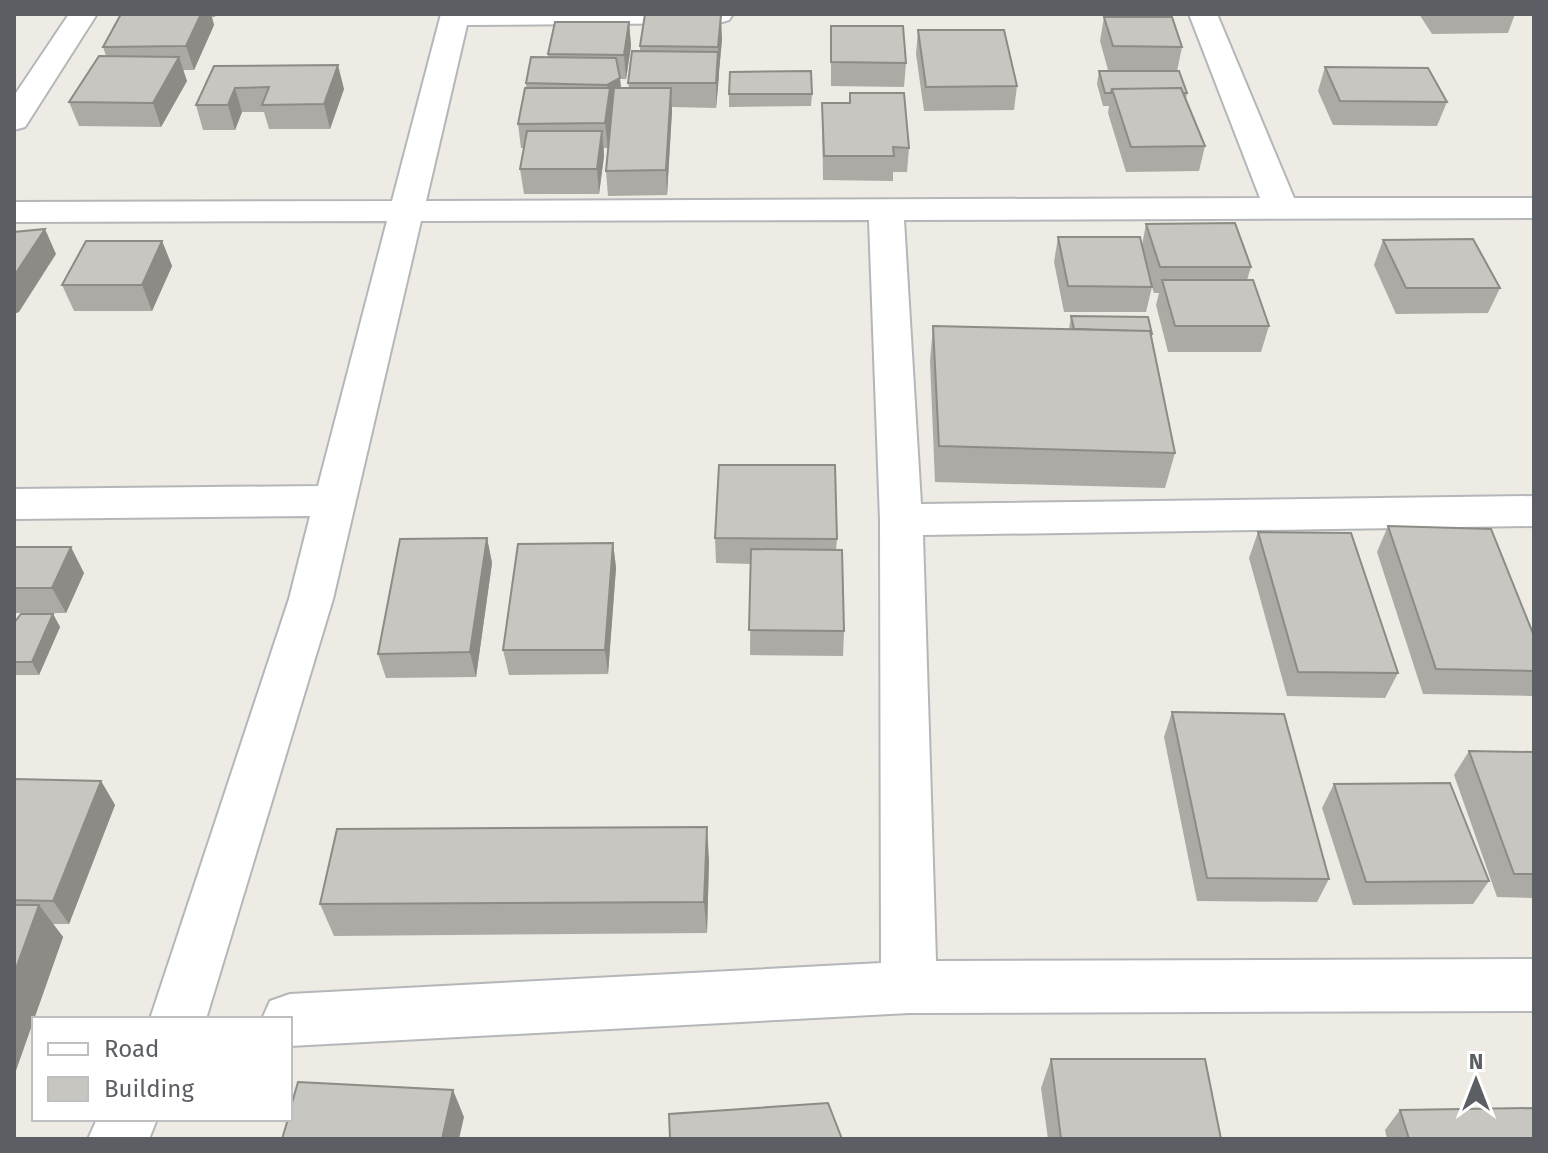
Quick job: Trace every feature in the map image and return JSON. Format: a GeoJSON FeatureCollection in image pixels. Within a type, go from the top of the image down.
{"type":"FeatureCollection","features":[{"type":"Feature","properties":{"kind":"street"},"geometry":{"type":"LineString","coordinates":[[14,120],[83,14]]}},
{"type":"Feature","properties":{"kind":"street"},"geometry":{"type":"LineString","coordinates":[[179,1017],[311,599],[409,212],[455,15],[719,14]]}},
{"type":"Feature","properties":{"kind":"street"},"geometry":{"type":"LineString","coordinates":[[1203,14],[1281,208]]}},
{"type":"Feature","properties":{"kind":"street"},"geometry":{"type":"LineString","coordinates":[[886,208],[901,520],[909,987]]}},
{"type":"Feature","properties":{"kind":"street"},"geometry":{"type":"LineString","coordinates":[[14,212],[1534,208]]}},
{"type":"Feature","properties":{"kind":"street"},"geometry":{"type":"LineString","coordinates":[[14,504],[335,501]]}},
{"type":"Feature","properties":{"kind":"street"},"geometry":{"type":"LineString","coordinates":[[901,520],[1534,511]]}},
{"type":"Feature","properties":{"kind":"street"},"geometry":{"type":"LineString","coordinates":[[292,1020],[909,987],[1534,985]]}},
{"type":"Feature","properties":{"kind":"street"},"geometry":{"type":"LineString","coordinates":[[118,1139],[127,1121]]}},
{"type":"Feature","properties":{"kind":"building"},"geometry":{"type":"Polygon","coordinates":[[[121,14],[201,14],[186,46],[103,47],[121,14]]]}},
{"type":"Feature","properties":{"kind":"building"},"geometry":{"type":"Polygon","coordinates":[[[645,14],[721,15],[718,47],[640,46],[645,14]]]}},
{"type":"Feature","properties":{"kind":"building"},"geometry":{"type":"Polygon","coordinates":[[[1104,17],[1172,17],[1182,47],[1113,46],[1104,17]]]}},
{"type":"Feature","properties":{"kind":"building"},"geometry":{"type":"Polygon","coordinates":[[[555,22],[629,22],[624,55],[548,54],[555,22]]]}},
{"type":"Feature","properties":{"kind":"building"},"geometry":{"type":"Polygon","coordinates":[[[831,26],[903,26],[906,63],[831,62],[831,26]]]}},
{"type":"Feature","properties":{"kind":"building"},"geometry":{"type":"Polygon","coordinates":[[[918,30],[1004,30],[1017,86],[926,87],[918,30]]]}},
{"type":"Feature","properties":{"kind":"building"},"geometry":{"type":"Polygon","coordinates":[[[632,51],[718,52],[716,83],[628,83],[632,51]]]}},
{"type":"Feature","properties":{"kind":"building"},"geometry":{"type":"Polygon","coordinates":[[[99,56],[179,57],[153,103],[69,102],[99,56]]]}},
{"type":"Feature","properties":{"kind":"building"},"geometry":{"type":"Polygon","coordinates":[[[531,57],[616,58],[620,78],[607,85],[526,83],[531,57]]]}},
{"type":"Feature","properties":{"kind":"building"},"geometry":{"type":"Polygon","coordinates":[[[338,65],[324,104],[262,105],[269,87],[235,88],[228,105],[196,105],[214,66],[338,65]]]}},
{"type":"Feature","properties":{"kind":"building"},"geometry":{"type":"Polygon","coordinates":[[[1325,67],[1428,68],[1447,102],[1340,101],[1325,67]]]}},
{"type":"Feature","properties":{"kind":"building"},"geometry":{"type":"Polygon","coordinates":[[[811,71],[812,94],[729,94],[730,72],[811,71]]]}},
{"type":"Feature","properties":{"kind":"building"},"geometry":{"type":"Polygon","coordinates":[[[1099,71],[1179,71],[1187,93],[1183,93],[1181,88],[1112,89],[1111,93],[1105,93],[1099,71]]]}},
{"type":"Feature","properties":{"kind":"building"},"geometry":{"type":"Polygon","coordinates":[[[525,88],[610,88],[605,123],[518,124],[525,88]]]}},
{"type":"Feature","properties":{"kind":"building"},"geometry":{"type":"Polygon","coordinates":[[[614,88],[671,88],[666,170],[606,171],[614,88]]]}},
{"type":"Feature","properties":{"kind":"building"},"geometry":{"type":"Polygon","coordinates":[[[1181,88],[1205,146],[1131,147],[1112,89],[1181,88]]]}},
{"type":"Feature","properties":{"kind":"building"},"geometry":{"type":"Polygon","coordinates":[[[850,93],[904,93],[909,148],[893,147],[894,156],[824,156],[822,103],[850,103],[850,93]]]}},
{"type":"Feature","properties":{"kind":"building"},"geometry":{"type":"Polygon","coordinates":[[[527,131],[602,131],[597,169],[520,169],[527,131]]]}},
{"type":"Feature","properties":{"kind":"building"},"geometry":{"type":"Polygon","coordinates":[[[1235,223],[1251,267],[1160,267],[1146,224],[1235,223]]]}},
{"type":"Feature","properties":{"kind":"building"},"geometry":{"type":"Polygon","coordinates":[[[45,229],[14,276],[14,232],[45,229]]]}},
{"type":"Feature","properties":{"kind":"building"},"geometry":{"type":"Polygon","coordinates":[[[1058,237],[1140,237],[1152,287],[1068,286],[1058,237]]]}},
{"type":"Feature","properties":{"kind":"building"},"geometry":{"type":"Polygon","coordinates":[[[1473,239],[1500,288],[1406,288],[1383,240],[1473,239]]]}},
{"type":"Feature","properties":{"kind":"building"},"geometry":{"type":"Polygon","coordinates":[[[86,241],[162,241],[142,285],[62,285],[86,241]]]}},
{"type":"Feature","properties":{"kind":"building"},"geometry":{"type":"Polygon","coordinates":[[[1162,280],[1253,280],[1269,326],[1175,326],[1162,280]]]}},
{"type":"Feature","properties":{"kind":"building"},"geometry":{"type":"Polygon","coordinates":[[[1071,316],[1148,317],[1152,334],[1150,331],[1074,329],[1071,316]]]}},
{"type":"Feature","properties":{"kind":"building"},"geometry":{"type":"Polygon","coordinates":[[[933,326],[1150,331],[1175,453],[939,446],[933,326]]]}},
{"type":"Feature","properties":{"kind":"building"},"geometry":{"type":"Polygon","coordinates":[[[719,465],[835,465],[837,539],[715,538],[719,465]]]}},
{"type":"Feature","properties":{"kind":"building"},"geometry":{"type":"Polygon","coordinates":[[[1388,526],[1491,529],[1534,636],[1534,671],[1436,669],[1388,526]]]}},
{"type":"Feature","properties":{"kind":"building"},"geometry":{"type":"Polygon","coordinates":[[[1258,532],[1351,533],[1398,673],[1298,672],[1258,532]]]}},
{"type":"Feature","properties":{"kind":"building"},"geometry":{"type":"Polygon","coordinates":[[[487,538],[470,652],[378,654],[400,539],[487,538]]]}},
{"type":"Feature","properties":{"kind":"building"},"geometry":{"type":"Polygon","coordinates":[[[613,543],[605,650],[503,650],[518,544],[613,543]]]}},
{"type":"Feature","properties":{"kind":"building"},"geometry":{"type":"Polygon","coordinates":[[[14,547],[71,547],[52,588],[14,588],[14,547]]]}},
{"type":"Feature","properties":{"kind":"building"},"geometry":{"type":"Polygon","coordinates":[[[751,549],[842,550],[844,631],[749,630],[751,549]]]}},
{"type":"Feature","properties":{"kind":"building"},"geometry":{"type":"Polygon","coordinates":[[[21,614],[53,614],[32,662],[14,662],[14,623],[21,614]]]}},
{"type":"Feature","properties":{"kind":"building"},"geometry":{"type":"Polygon","coordinates":[[[1172,712],[1284,714],[1329,879],[1207,878],[1172,712]]]}},
{"type":"Feature","properties":{"kind":"building"},"geometry":{"type":"Polygon","coordinates":[[[1469,751],[1534,752],[1534,874],[1514,874],[1469,751]]]}},
{"type":"Feature","properties":{"kind":"building"},"geometry":{"type":"Polygon","coordinates":[[[14,779],[101,781],[53,901],[14,900],[14,779]]]}},
{"type":"Feature","properties":{"kind":"building"},"geometry":{"type":"Polygon","coordinates":[[[1450,783],[1489,881],[1366,882],[1334,784],[1450,783]]]}},
{"type":"Feature","properties":{"kind":"building"},"geometry":{"type":"Polygon","coordinates":[[[707,827],[704,902],[320,904],[337,829],[707,827]]]}},
{"type":"Feature","properties":{"kind":"building"},"geometry":{"type":"Polygon","coordinates":[[[14,905],[39,905],[14,974],[14,905]]]}},
{"type":"Feature","properties":{"kind":"building"},"geometry":{"type":"Polygon","coordinates":[[[1051,1059],[1205,1059],[1221,1139],[1061,1139],[1051,1059]]]}},
{"type":"Feature","properties":{"kind":"building"},"geometry":{"type":"Polygon","coordinates":[[[298,1082],[453,1090],[442,1139],[282,1139],[287,1121],[292,1121],[292,1103],[298,1082]]]}},
{"type":"Feature","properties":{"kind":"building"},"geometry":{"type":"Polygon","coordinates":[[[828,1103],[842,1139],[670,1139],[669,1114],[828,1103]]]}},
{"type":"Feature","properties":{"kind":"building"},"geometry":{"type":"Polygon","coordinates":[[[1534,1108],[1534,1139],[1409,1139],[1400,1110],[1534,1108]]]}}]}
